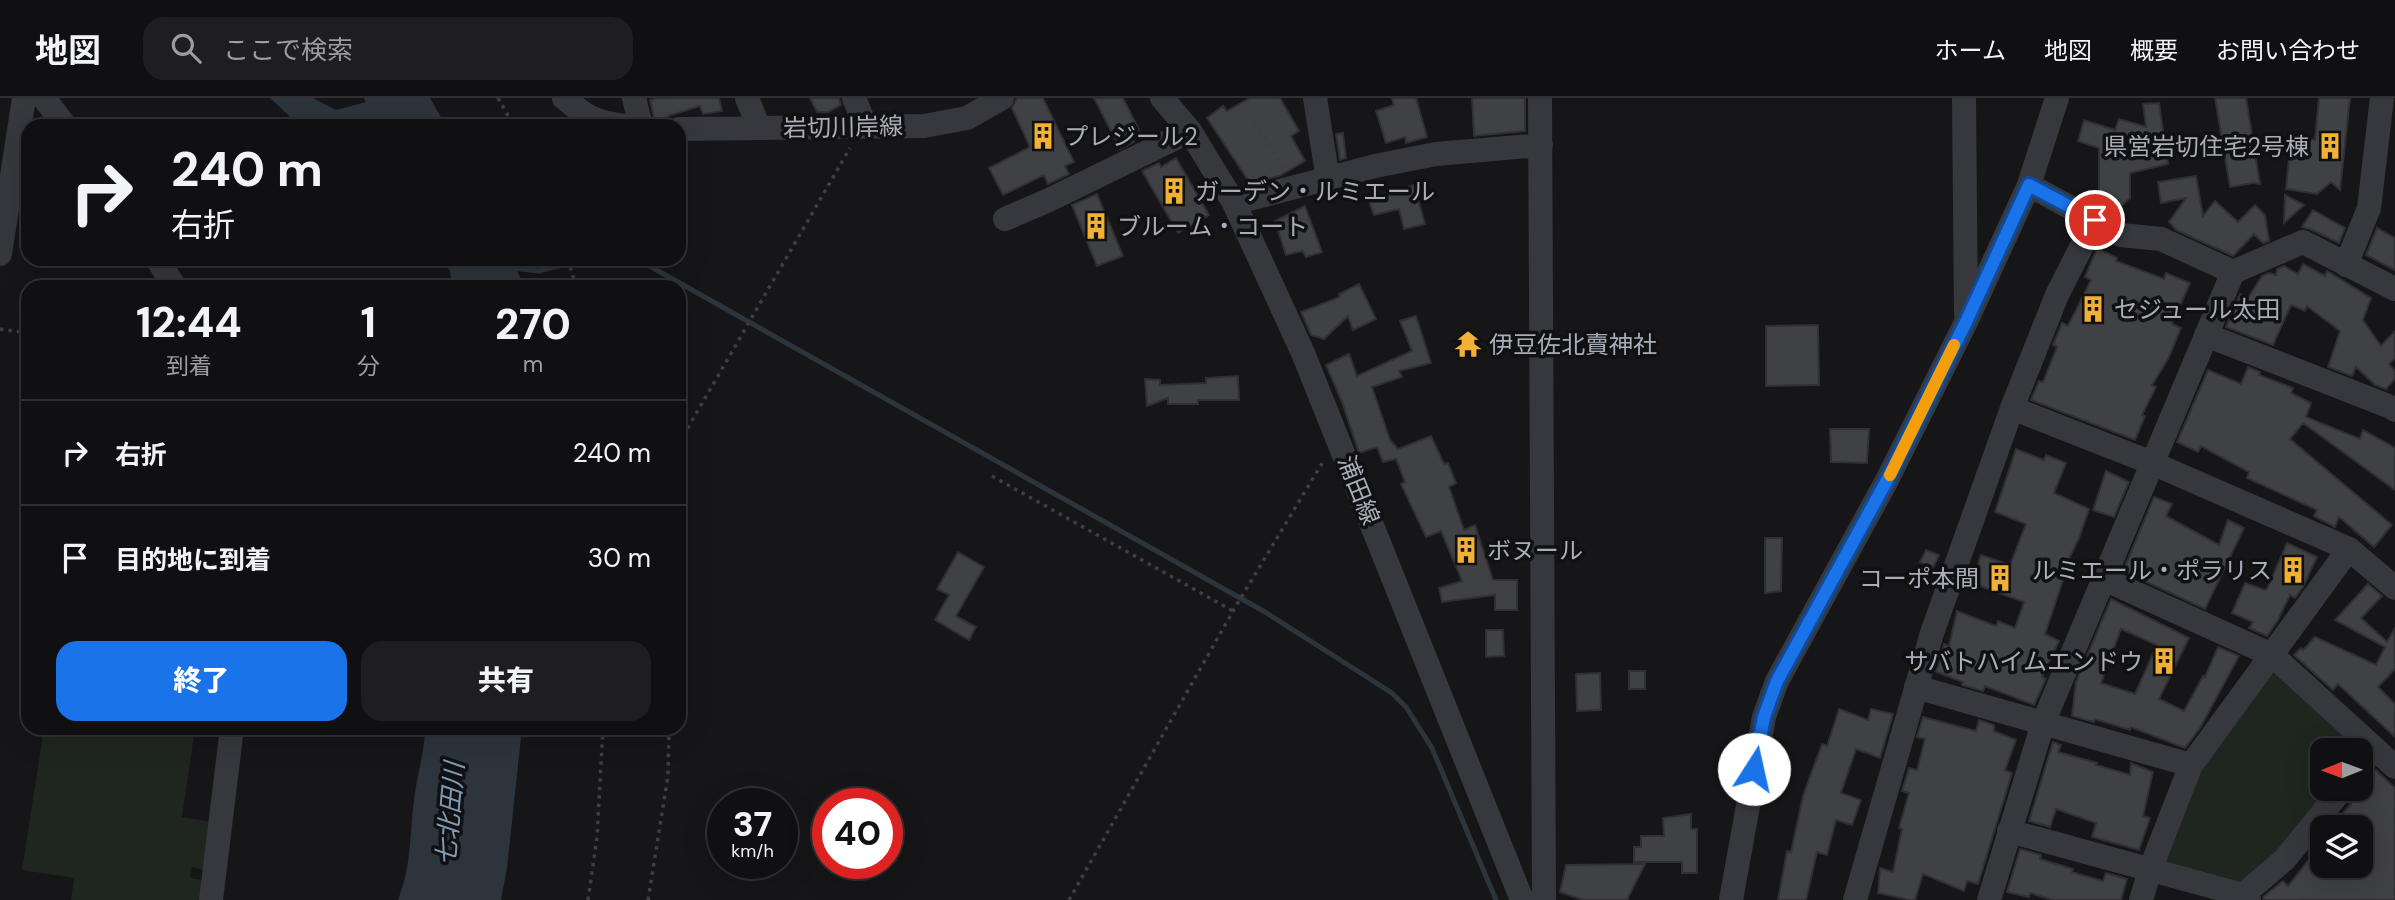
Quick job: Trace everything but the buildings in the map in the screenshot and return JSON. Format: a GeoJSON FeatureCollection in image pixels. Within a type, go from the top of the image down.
{"type":"FeatureCollection","features":[{"type":"Feature","properties":{"kind":"street"},"geometry":{"type":"LineString","coordinates":[[0,254],[24,98]]}},
{"type":"Feature","properties":{"kind":"street"},"geometry":{"type":"LineString","coordinates":[[44,98],[60,119]]}},
{"type":"Feature","properties":{"kind":"street"},"geometry":{"type":"LineString","coordinates":[[564,98],[593,119]]}},
{"type":"Feature","properties":{"kind":"street"},"geometry":{"type":"LineString","coordinates":[[634,98],[639,119]]}},
{"type":"Feature","properties":{"kind":"street"},"geometry":{"type":"LineString","coordinates":[[747,98],[759,128]]}},
{"type":"Feature","properties":{"kind":"street"},"geometry":{"type":"LineString","coordinates":[[854,98],[861,126]]}},
{"type":"Feature","properties":{"kind":"street","name":"岩切川岸線"},"geometry":{"type":"LineString","coordinates":[[686,129],[924,126],[967,118],[1002,98]]}},
{"type":"Feature","properties":{"kind":"street","name":"浦田線"},"geometry":{"type":"LineString","coordinates":[[1161,98],[1190,131],[1234,203],[1303,353],[1522,900]]}},
{"type":"Feature","properties":{"kind":"street"},"geometry":{"type":"LineString","coordinates":[[1315,98],[1328,180]]}},
{"type":"Feature","properties":{"kind":"street"},"geometry":{"type":"LineString","coordinates":[[1540,98],[1544,900]]}},
{"type":"Feature","properties":{"kind":"street"},"geometry":{"type":"LineString","coordinates":[[1964,98],[1966,322]]}},
{"type":"Feature","properties":{"kind":"street"},"geometry":{"type":"LineString","coordinates":[[1733,900],[1764,717],[1777,681],[1886,482],[1966,322],[2029,185],[2057,98]]}},
{"type":"Feature","properties":{"kind":"street"},"geometry":{"type":"LineString","coordinates":[[2346,265],[2369,208],[2382,98]]}},
{"type":"Feature","properties":{"kind":"street"},"geometry":{"type":"LineString","coordinates":[[1005,219],[1190,131]]}},
{"type":"Feature","properties":{"kind":"street"},"geometry":{"type":"LineString","coordinates":[[1234,203],[1375,166],[1436,154],[1541,145]]}},
{"type":"Feature","properties":{"kind":"street"},"geometry":{"type":"LineString","coordinates":[[2029,185],[2122,235],[2161,239],[2233,272]]}},
{"type":"Feature","properties":{"kind":"street"},"geometry":{"type":"LineString","coordinates":[[1855,900],[1932,633],[2012,408],[2057,295],[2095,220]]}},
{"type":"Feature","properties":{"kind":"street"},"geometry":{"type":"LineString","coordinates":[[1989,900],[2043,723],[2233,272],[2303,242],[2395,289]]}},
{"type":"Feature","properties":{"kind":"street"},"geometry":{"type":"LineString","coordinates":[[2206,335],[2395,410]]}},
{"type":"Feature","properties":{"kind":"street"},"geometry":{"type":"LineString","coordinates":[[2012,408],[2152,463],[2349,549],[2395,588]]}},
{"type":"Feature","properties":{"kind":"street"},"geometry":{"type":"LineString","coordinates":[[2141,900],[2191,765],[2349,549]]}},
{"type":"Feature","properties":{"kind":"street"},"geometry":{"type":"LineString","coordinates":[[2104,579],[2272,655],[2349,738]]}},
{"type":"Feature","properties":{"kind":"street"},"geometry":{"type":"LineString","coordinates":[[1916,687],[2191,765]]}},
{"type":"Feature","properties":{"kind":"street"},"geometry":{"type":"LineString","coordinates":[[211,900],[231,735]]}},
{"type":"Feature","properties":{"kind":"street"},"geometry":{"type":"LineString","coordinates":[[2373,760],[2395,767]]}},
{"type":"Feature","properties":{"kind":"street"},"geometry":{"type":"LineString","coordinates":[[2010,831],[2246,898],[2285,859],[2331,802]]}},
{"type":"Feature","properties":{"kind":"path"},"geometry":{"type":"LineString","coordinates":[[498,98],[510,119]]}},
{"type":"Feature","properties":{"kind":"path"},"geometry":{"type":"LineString","coordinates":[[1255,122],[1297,188]]}},
{"type":"Feature","properties":{"kind":"path"},"geometry":{"type":"LineString","coordinates":[[686,431],[861,126]]}},
{"type":"Feature","properties":{"kind":"path"},"geometry":{"type":"LineString","coordinates":[[0,329],[21,332]]}},
{"type":"Feature","properties":{"kind":"path"},"geometry":{"type":"LineString","coordinates":[[1069,900],[1233,611],[1338,438]]}},
{"type":"Feature","properties":{"kind":"path"},"geometry":{"type":"LineString","coordinates":[[992,476],[1233,611]]}},
{"type":"Feature","properties":{"kind":"path"},"geometry":{"type":"LineString","coordinates":[[589,900],[597,837],[603,735]]}},
{"type":"Feature","properties":{"kind":"path"},"geometry":{"type":"LineString","coordinates":[[648,900],[668,776],[669,735]]}},
{"type":"Feature","properties":{"kind":"shaded area"},"geometry":{"type":"Polygon","coordinates":[[[2279,671],[2350,738],[2310,738],[2310,802],[2323,802],[2244,885],[2162,862],[2196,776],[2265,678],[2279,671]]]}},
{"type":"Feature","properties":{"kind":"shaded area"},"geometry":{"type":"Polygon","coordinates":[[[43,735],[194,735],[182,817],[212,822],[205,870],[192,867],[190,878],[203,880],[199,900],[71,900],[74,878],[22,870],[43,735]]]}},
{"type":"Feature","properties":{"kind":"water"},"geometry":{"type":"Polygon","coordinates":[[[270,98],[313,98],[336,110],[366,102],[364,98],[430,98],[442,119],[292,119],[270,98]]]}},
{"type":"Feature","properties":{"kind":"water"},"geometry":{"type":"Polygon","coordinates":[[[447,266],[515,266],[521,280],[451,280],[447,266]]]}},
{"type":"Feature","properties":{"kind":"water","name":"七北田川"},"geometry":{"type":"Polygon","coordinates":[[[425,735],[521,735],[501,900],[398,900],[408,859],[416,785],[425,735]]]}},
{"type":"Feature","properties":{"kind":"waterway"},"geometry":{"type":"LineString","coordinates":[[512,268],[538,271],[558,266]]}},
{"type":"Feature","properties":{"kind":"waterway"},"geometry":{"type":"LineString","coordinates":[[649,266],[674,280]]}},
{"type":"Feature","properties":{"kind":"waterway"},"geometry":{"type":"LineString","coordinates":[[686,287],[1265,612],[1392,693],[1406,707],[1432,748],[1496,900]]}},
{"type":"Feature","properties":{"kind":"slow traffic"},"geometry":{"type":"LineString","coordinates":[[1890,475],[1954,345]]}},
{"type":"Feature","properties":{"kind":"place","name":"プレジール2"},"geometry":{"type":"Point","coordinates":[1043,136]}},
{"type":"Feature","properties":{"kind":"place","name":"県営岩切住宅2号棟"},"geometry":{"type":"Point","coordinates":[2330,146]}},
{"type":"Feature","properties":{"kind":"place","name":"ガーデン・ルミエール"},"geometry":{"type":"Point","coordinates":[1174,191]}},
{"type":"Feature","properties":{"kind":"place","name":"ブルーム・コート"},"geometry":{"type":"Point","coordinates":[1096,226]}},
{"type":"Feature","properties":{"kind":"place","name":"セジュール太田"},"geometry":{"type":"Point","coordinates":[2093,309]}},
{"type":"Feature","properties":{"kind":"place","name":"伊豆佐北賣神社"},"geometry":{"type":"Point","coordinates":[1468,344]}},
{"type":"Feature","properties":{"kind":"place","name":"ボヌール"},"geometry":{"type":"Point","coordinates":[1466,550]}},
{"type":"Feature","properties":{"kind":"place","name":"ルミエール・ポラリス"},"geometry":{"type":"Point","coordinates":[2293,570]}},
{"type":"Feature","properties":{"kind":"place","name":"コーポ本間"},"geometry":{"type":"Point","coordinates":[2000,578]}},
{"type":"Feature","properties":{"kind":"place","name":"サバトハイムエンドウ"},"geometry":{"type":"Point","coordinates":[2164,661]}},
{"type":"Feature","properties":{"kind":"route"},"geometry":{"type":"LineString","coordinates":[[1754,769],[1764,717],[1777,681],[1886,482],[1966,322],[2029,185],[2095,220]]}}]}
